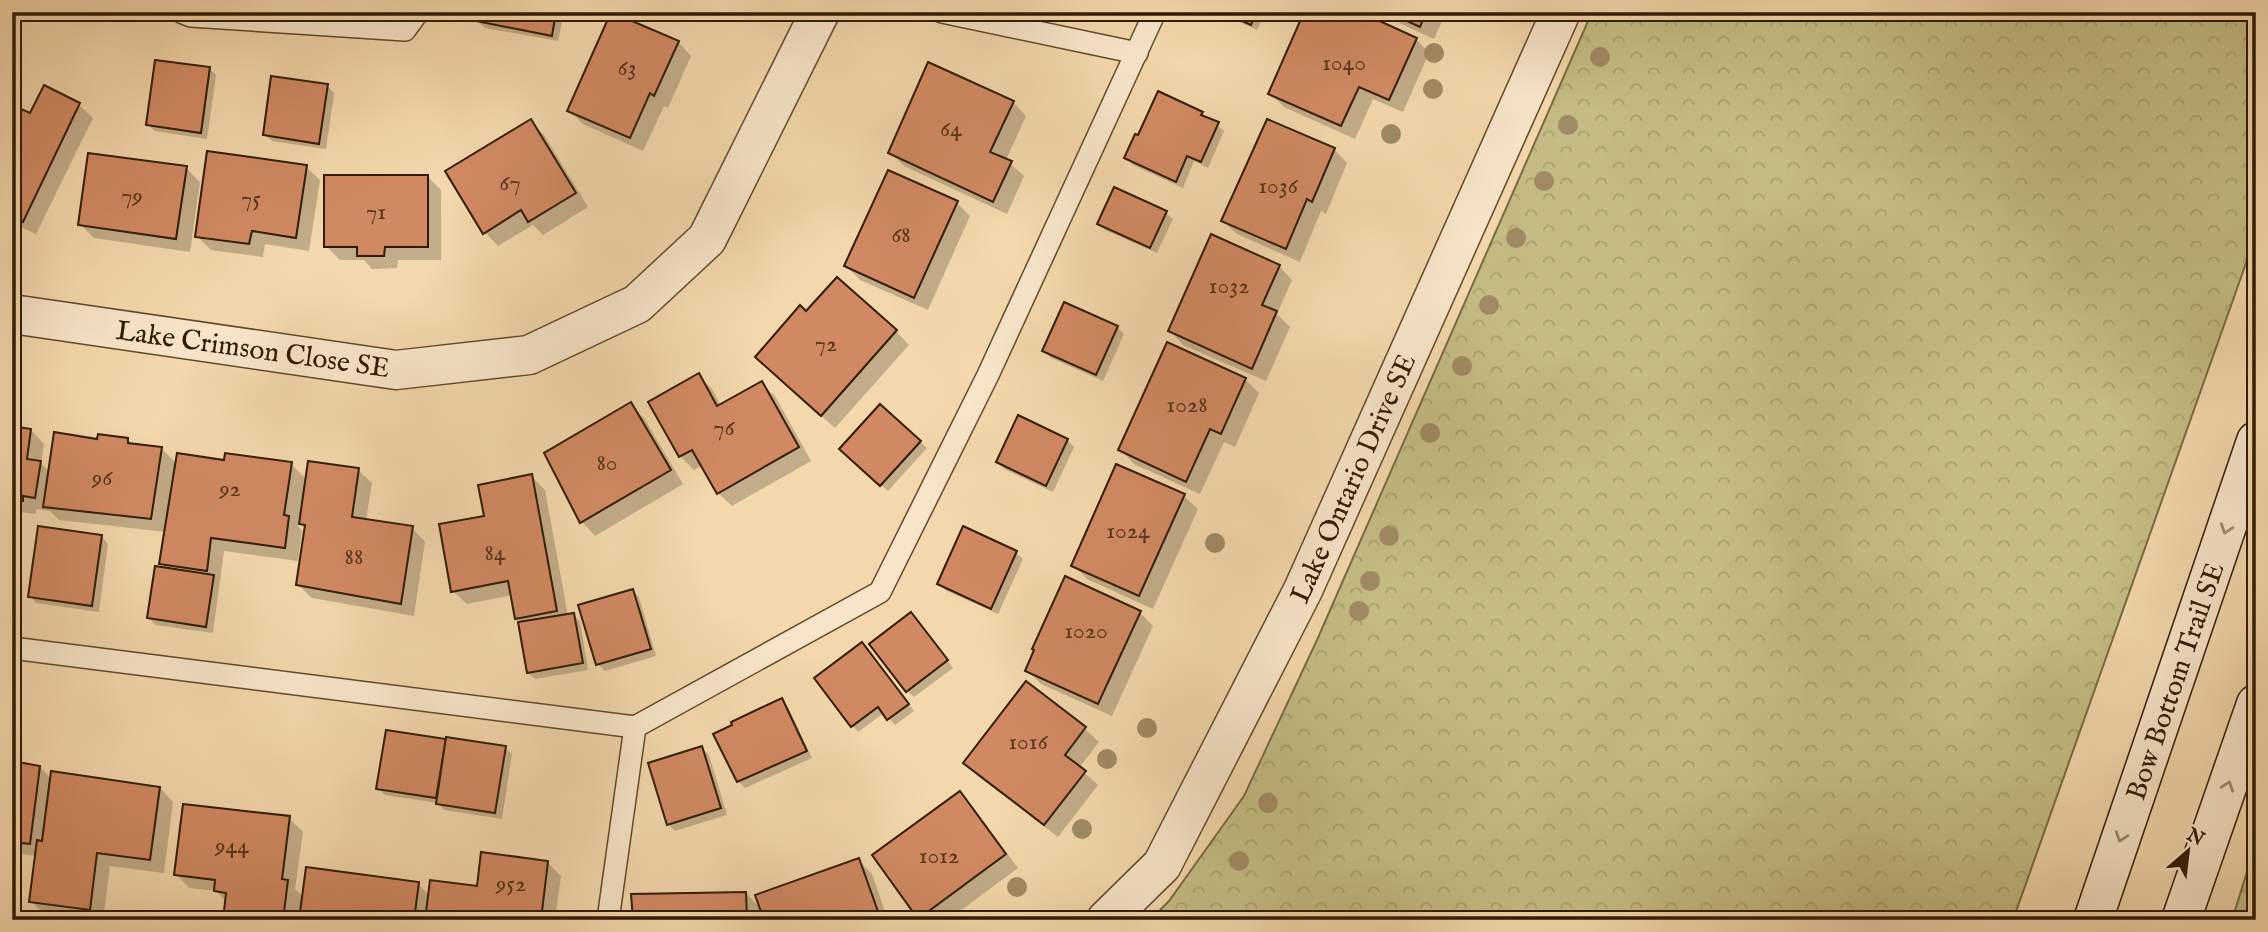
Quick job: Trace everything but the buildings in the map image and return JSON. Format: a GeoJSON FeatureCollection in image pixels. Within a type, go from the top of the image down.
{"type":"FeatureCollection","features":[{"type":"Feature","properties":{"kind":"street","name":"Lake Crimson Close SE"},"geometry":{"type":"LineString","coordinates":[[12,314],[396,370],[529,355],[637,304],[707,239],[820,12]]}},
{"type":"Feature","properties":{"kind":"street","name":"Lake Ontario Drive SE"},"geometry":{"type":"LineString","coordinates":[[1106,920],[1162,865],[1303,590],[1561,12]]}},
{"type":"Feature","properties":{"kind":"street","name":"Bow Bottom Trail SE"},"geometry":{"type":"LineString","coordinates":[[2093,920],[2256,442]]}},
{"type":"Feature","properties":{"kind":"street"},"geometry":{"type":"LineString","coordinates":[[2181,920],[2256,704]]}},
{"type":"Feature","properties":{"kind":"street"},"geometry":{"type":"LineString","coordinates":[[2085,920],[2109,873]]}},
{"type":"Feature","properties":{"kind":"lane"},"geometry":{"type":"LineString","coordinates":[[181,12],[191,16],[405,30],[418,12]]}},
{"type":"Feature","properties":{"kind":"lane"},"geometry":{"type":"LineString","coordinates":[[942,12],[1137,53]]}},
{"type":"Feature","properties":{"kind":"lane"},"geometry":{"type":"LineString","coordinates":[[12,648],[635,727],[880,592],[988,375],[1155,12]]}},
{"type":"Feature","properties":{"kind":"lane"},"geometry":{"type":"LineString","coordinates":[[608,920],[635,727]]}},
{"type":"Feature","properties":{"kind":"green space"},"geometry":{"type":"Polygon","coordinates":[[[1592,12],[2256,12],[2256,235],[2013,920],[1150,920],[1169,901],[1244,796],[1317,640],[1592,12]]]}},
{"type":"Feature","properties":{"kind":"green space"},"geometry":{"type":"Polygon","coordinates":[[[2256,843],[2256,920],[2232,920],[2256,843]]]}}]}
